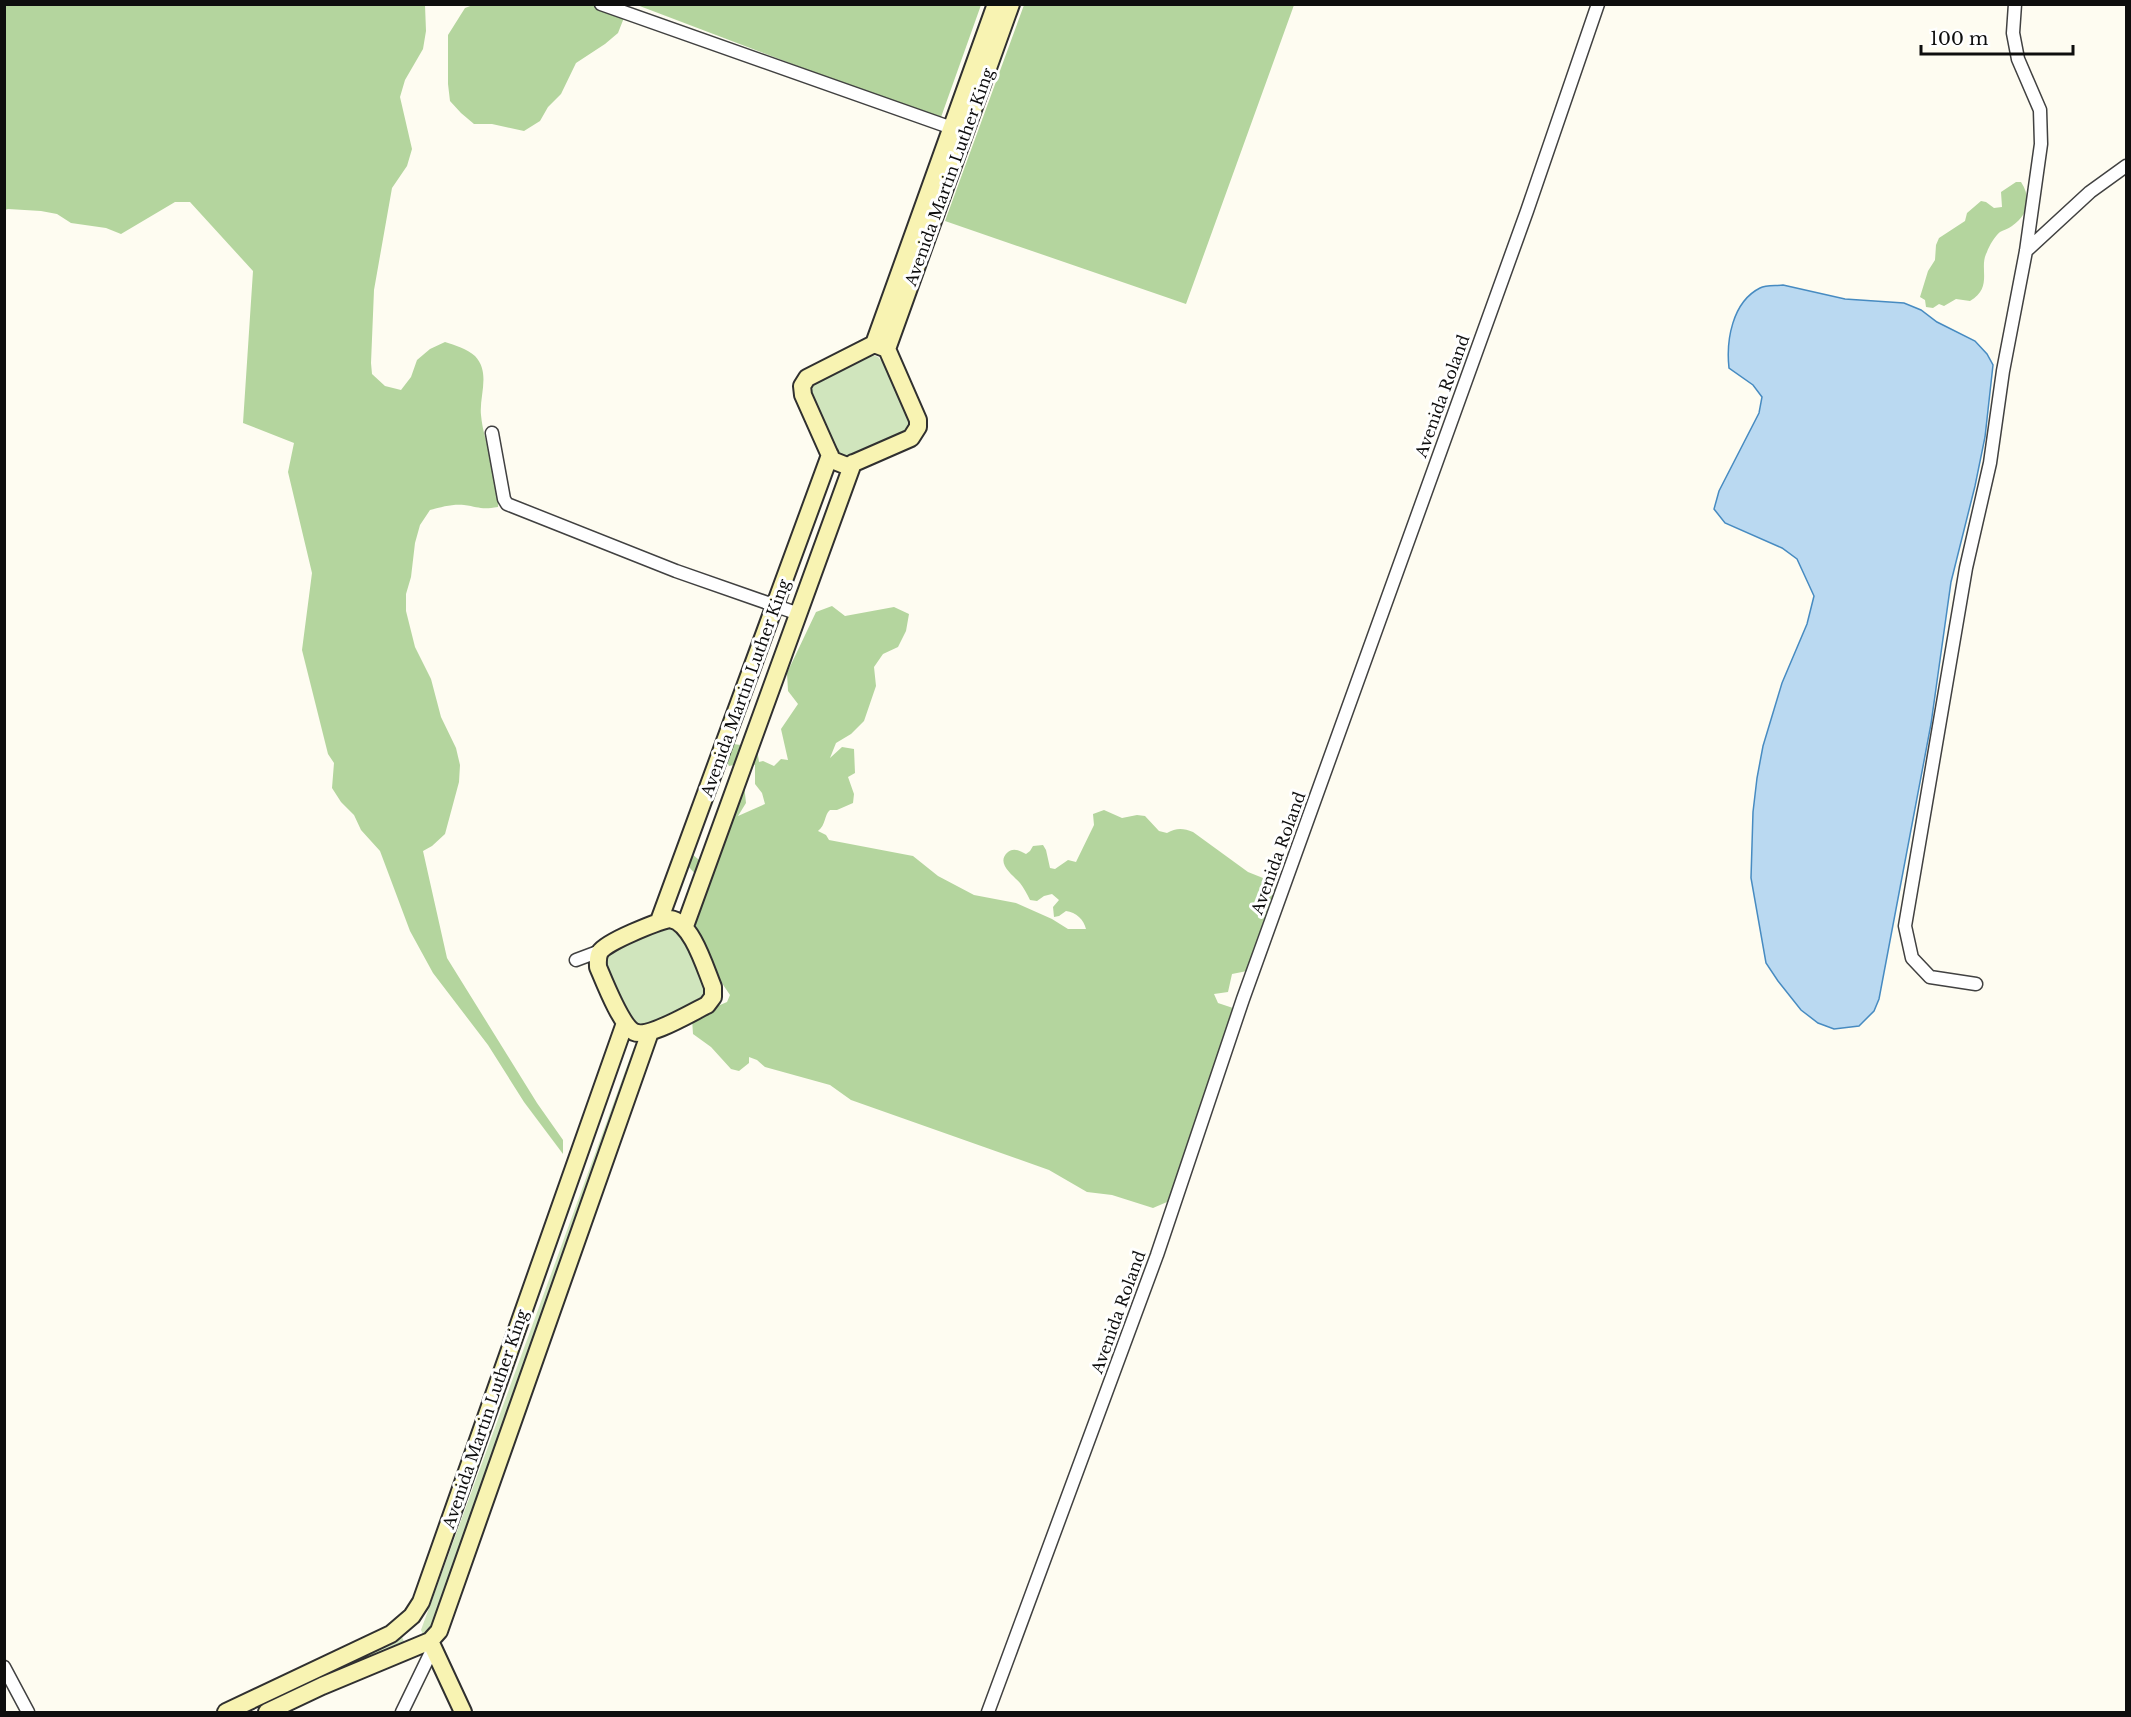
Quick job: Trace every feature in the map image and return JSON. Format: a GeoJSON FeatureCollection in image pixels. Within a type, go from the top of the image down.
{"type":"FeatureCollection","features":[{"type":"Feature","properties":{"kind":"main road","name":"Avenida Martin Luther King"},"geometry":{"type":"LineString","coordinates":[[881,347],[952,128],[996,4]]}},
{"type":"Feature","properties":{"kind":"main road","name":"Avenida Martin Luther King"},"geometry":{"type":"LineString","coordinates":[[881,347],[1011,4]]}},
{"type":"Feature","properties":{"kind":"main road"},"geometry":{"type":"LineString","coordinates":[[881,347],[918,420],[918,427],[911,438],[847,466],[840,464],[832,460],[803,395],[802,386],[807,378],[881,347]]}},
{"type":"Feature","properties":{"kind":"main road","name":"Avenida Martin Luther King"},"geometry":{"type":"LineString","coordinates":[[659,921],[830,455]]}},
{"type":"Feature","properties":{"kind":"main road","name":"Avenida Martin Luther King"},"geometry":{"type":"LineString","coordinates":[[685,926],[853,463]]}},
{"type":"Feature","properties":{"kind":"main road"},"geometry":{"type":"LineString","coordinates":[[717,765],[741,774]]}},
{"type":"Feature","properties":{"kind":"main road"},"geometry":{"type":"LineString","coordinates":[[675,920],[685,926],[713,987],[713,997],[707,1005],[650,1032],[633,1031],[625,1023],[598,967],[600,951],[659,921],[675,920]]}},
{"type":"Feature","properties":{"kind":"main road","name":"Avenida Martin Luther King"},"geometry":{"type":"LineString","coordinates":[[226,1713],[391,1634],[412,1616],[421,1602],[625,1023]]}},
{"type":"Feature","properties":{"kind":"main road","name":"Avenida Martin Luther King"},"geometry":{"type":"LineString","coordinates":[[427,1646],[439,1631],[445,1616],[650,1032]]}},
{"type":"Feature","properties":{"kind":"main road"},"geometry":{"type":"LineString","coordinates":[[412,1616],[408,1627],[409,1635],[427,1646],[463,1713]]}},
{"type":"Feature","properties":{"kind":"main road"},"geometry":{"type":"LineString","coordinates":[[267,1713],[322,1686],[427,1646]]}},
{"type":"Feature","properties":{"kind":"main road"},"geometry":{"type":"LineString","coordinates":[[314,1670],[322,1686]]}},
{"type":"Feature","properties":{"kind":"street"},"geometry":{"type":"LineString","coordinates":[[601,4],[952,128]]}},
{"type":"Feature","properties":{"kind":"street","name":"Avenida Roland"},"geometry":{"type":"LineString","coordinates":[[988,1713],[1156,1255],[1247,988],[1527,211],[1598,4]]}},
{"type":"Feature","properties":{"kind":"street"},"geometry":{"type":"LineString","coordinates":[[1976,984],[1930,977],[1912,958],[1905,926],[1966,568],[1990,463],[2002,371],[2026,251],[2041,144],[2040,110],[2018,59],[2013,33],[2015,4]]}},
{"type":"Feature","properties":{"kind":"street"},"geometry":{"type":"LineString","coordinates":[[2026,251],[2090,192],[2127,166]]}},
{"type":"Feature","properties":{"kind":"street"},"geometry":{"type":"LineString","coordinates":[[492,434],[504,499],[507,504],[676,571],[799,614]]}},
{"type":"Feature","properties":{"kind":"street"},"geometry":{"type":"LineString","coordinates":[[576,960],[600,951]]}},
{"type":"Feature","properties":{"kind":"street"},"geometry":{"type":"LineString","coordinates":[[402,1713],[427,1646]]}},
{"type":"Feature","properties":{"kind":"street"},"geometry":{"type":"LineString","coordinates":[[4,1667],[28,1713]]}},
{"type":"Feature","properties":{"kind":"green space"},"geometry":{"type":"Polygon","coordinates":[[[5,5],[425,5],[426,31],[423,49],[405,80],[400,97],[412,149],[407,166],[392,188],[374,290],[372,374],[385,386],[401,390],[411,377],[417,360],[430,349],[445,342],[465,349],[475,356],[482,370],[481,415],[499,495],[498,507],[455,505],[430,510],[420,525],[415,543],[411,577],[406,594],[406,611],[415,647],[431,679],[441,717],[456,748],[460,765],[459,782],[445,834],[423,851],[447,958],[537,1103],[563,1140],[563,1154],[524,1102],[488,1045],[433,973],[410,931],[380,851],[361,830],[354,815],[341,802],[332,788],[334,763],[328,754],[302,650],[312,573],[288,472],[294,443],[243,423],[253,271],[190,202],[175,202],[121,234],[106,228],[71,223],[57,214],[5,210],[5,5]]]}},
{"type":"Feature","properties":{"kind":"green space"},"geometry":{"type":"Polygon","coordinates":[[[473,5],[629,5],[618,33],[576,63],[561,94],[548,107],[540,121],[524,131],[492,124],[474,124],[450,101],[448,35],[465,8],[473,5]]]}},
{"type":"Feature","properties":{"kind":"green space"},"geometry":{"type":"Polygon","coordinates":[[[637,5],[981,5],[940,120],[637,5]]]}},
{"type":"Feature","properties":{"kind":"green space"},"geometry":{"type":"Polygon","coordinates":[[[1024,5],[1294,5],[1186,304],[945,221],[1024,5]]]}},
{"type":"Feature","properties":{"kind":"green space"},"geometry":{"type":"Polygon","coordinates":[[[2016,182],[2021,182],[2024,188],[2027,206],[2022,217],[2000,232],[1991,244],[1985,258],[1982,290],[1970,301],[1956,299],[1944,306],[1939,304],[1933,308],[1926,307],[1925,300],[1920,297],[1928,271],[1935,260],[1939,238],[1965,221],[1967,213],[1981,201],[1994,208],[2002,207],[2001,192],[2016,182]]]}},
{"type":"Feature","properties":{"kind":"green space"},"geometry":{"type":"Polygon","coordinates":[[[873,355],[884,364],[912,422],[907,433],[847,457],[839,453],[809,393],[813,385],[873,355]]]}},
{"type":"Feature","properties":{"kind":"green space"},"geometry":{"type":"Polygon","coordinates":[[[832,606],[845,616],[894,607],[909,614],[906,631],[898,647],[883,654],[874,667],[876,686],[864,721],[851,734],[836,743],[830,758],[842,747],[854,749],[855,773],[848,777],[854,794],[853,803],[828,812],[818,831],[826,835],[829,840],[913,856],[938,876],[974,895],[1016,903],[1068,929],[1086,929],[1073,913],[1066,911],[1054,917],[1053,907],[1059,900],[1052,894],[1037,901],[1030,900],[1021,885],[1006,869],[1004,856],[1012,850],[1026,854],[1033,846],[1043,845],[1050,868],[1055,869],[1068,860],[1076,862],[1094,825],[1093,814],[1104,810],[1122,818],[1145,816],[1159,831],[1167,833],[1180,829],[1193,832],[1248,872],[1268,880],[1277,887],[1247,971],[1232,974],[1228,992],[1214,994],[1218,1003],[1233,1008],[1179,1181],[1167,1202],[1153,1208],[1112,1195],[1087,1192],[1049,1170],[851,1100],[830,1085],[765,1067],[749,1057],[749,1063],[739,1071],[731,1069],[711,1047],[693,1034],[692,1019],[727,1002],[730,995],[689,925],[698,877],[688,866],[692,854],[705,865],[744,784],[746,803],[738,816],[765,804],[762,793],[755,784],[755,765],[747,762],[729,766],[725,758],[733,744],[741,745],[746,740],[757,749],[759,762],[763,761],[774,766],[781,759],[788,760],[781,729],[798,704],[788,691],[787,673],[816,612],[832,606]]]}},
{"type":"Feature","properties":{"kind":"green space"},"geometry":{"type":"Polygon","coordinates":[[[668,924],[680,929],[705,992],[702,998],[645,1026],[634,1026],[605,965],[607,957],[612,951],[668,924]]]}},
{"type":"Feature","properties":{"kind":"green space"},"geometry":{"type":"Polygon","coordinates":[[[634,1047],[641,1050],[431,1634],[424,1636],[421,1630],[634,1047]]]}},
{"type":"Feature","properties":{"kind":"green space"},"geometry":{"type":"Polygon","coordinates":[[[402,1637],[406,1646],[322,1679],[320,1676],[321,1671],[402,1637]]]}},
{"type":"Feature","properties":{"kind":"water"},"geometry":{"type":"Polygon","coordinates":[[[1783,285],[1845,299],[1904,303],[1921,310],[1937,322],[1975,341],[1993,365],[1985,437],[1951,582],[1931,724],[1879,999],[1874,1011],[1859,1026],[1834,1029],[1818,1023],[1801,1010],[1766,963],[1751,878],[1753,812],[1763,746],[1782,683],[1807,624],[1814,596],[1797,559],[1782,548],[1725,523],[1714,509],[1719,491],[1759,413],[1762,397],[1753,385],[1729,368],[1728,357],[1733,323],[1737,312],[1751,294],[1762,287],[1783,285]]]}}]}
